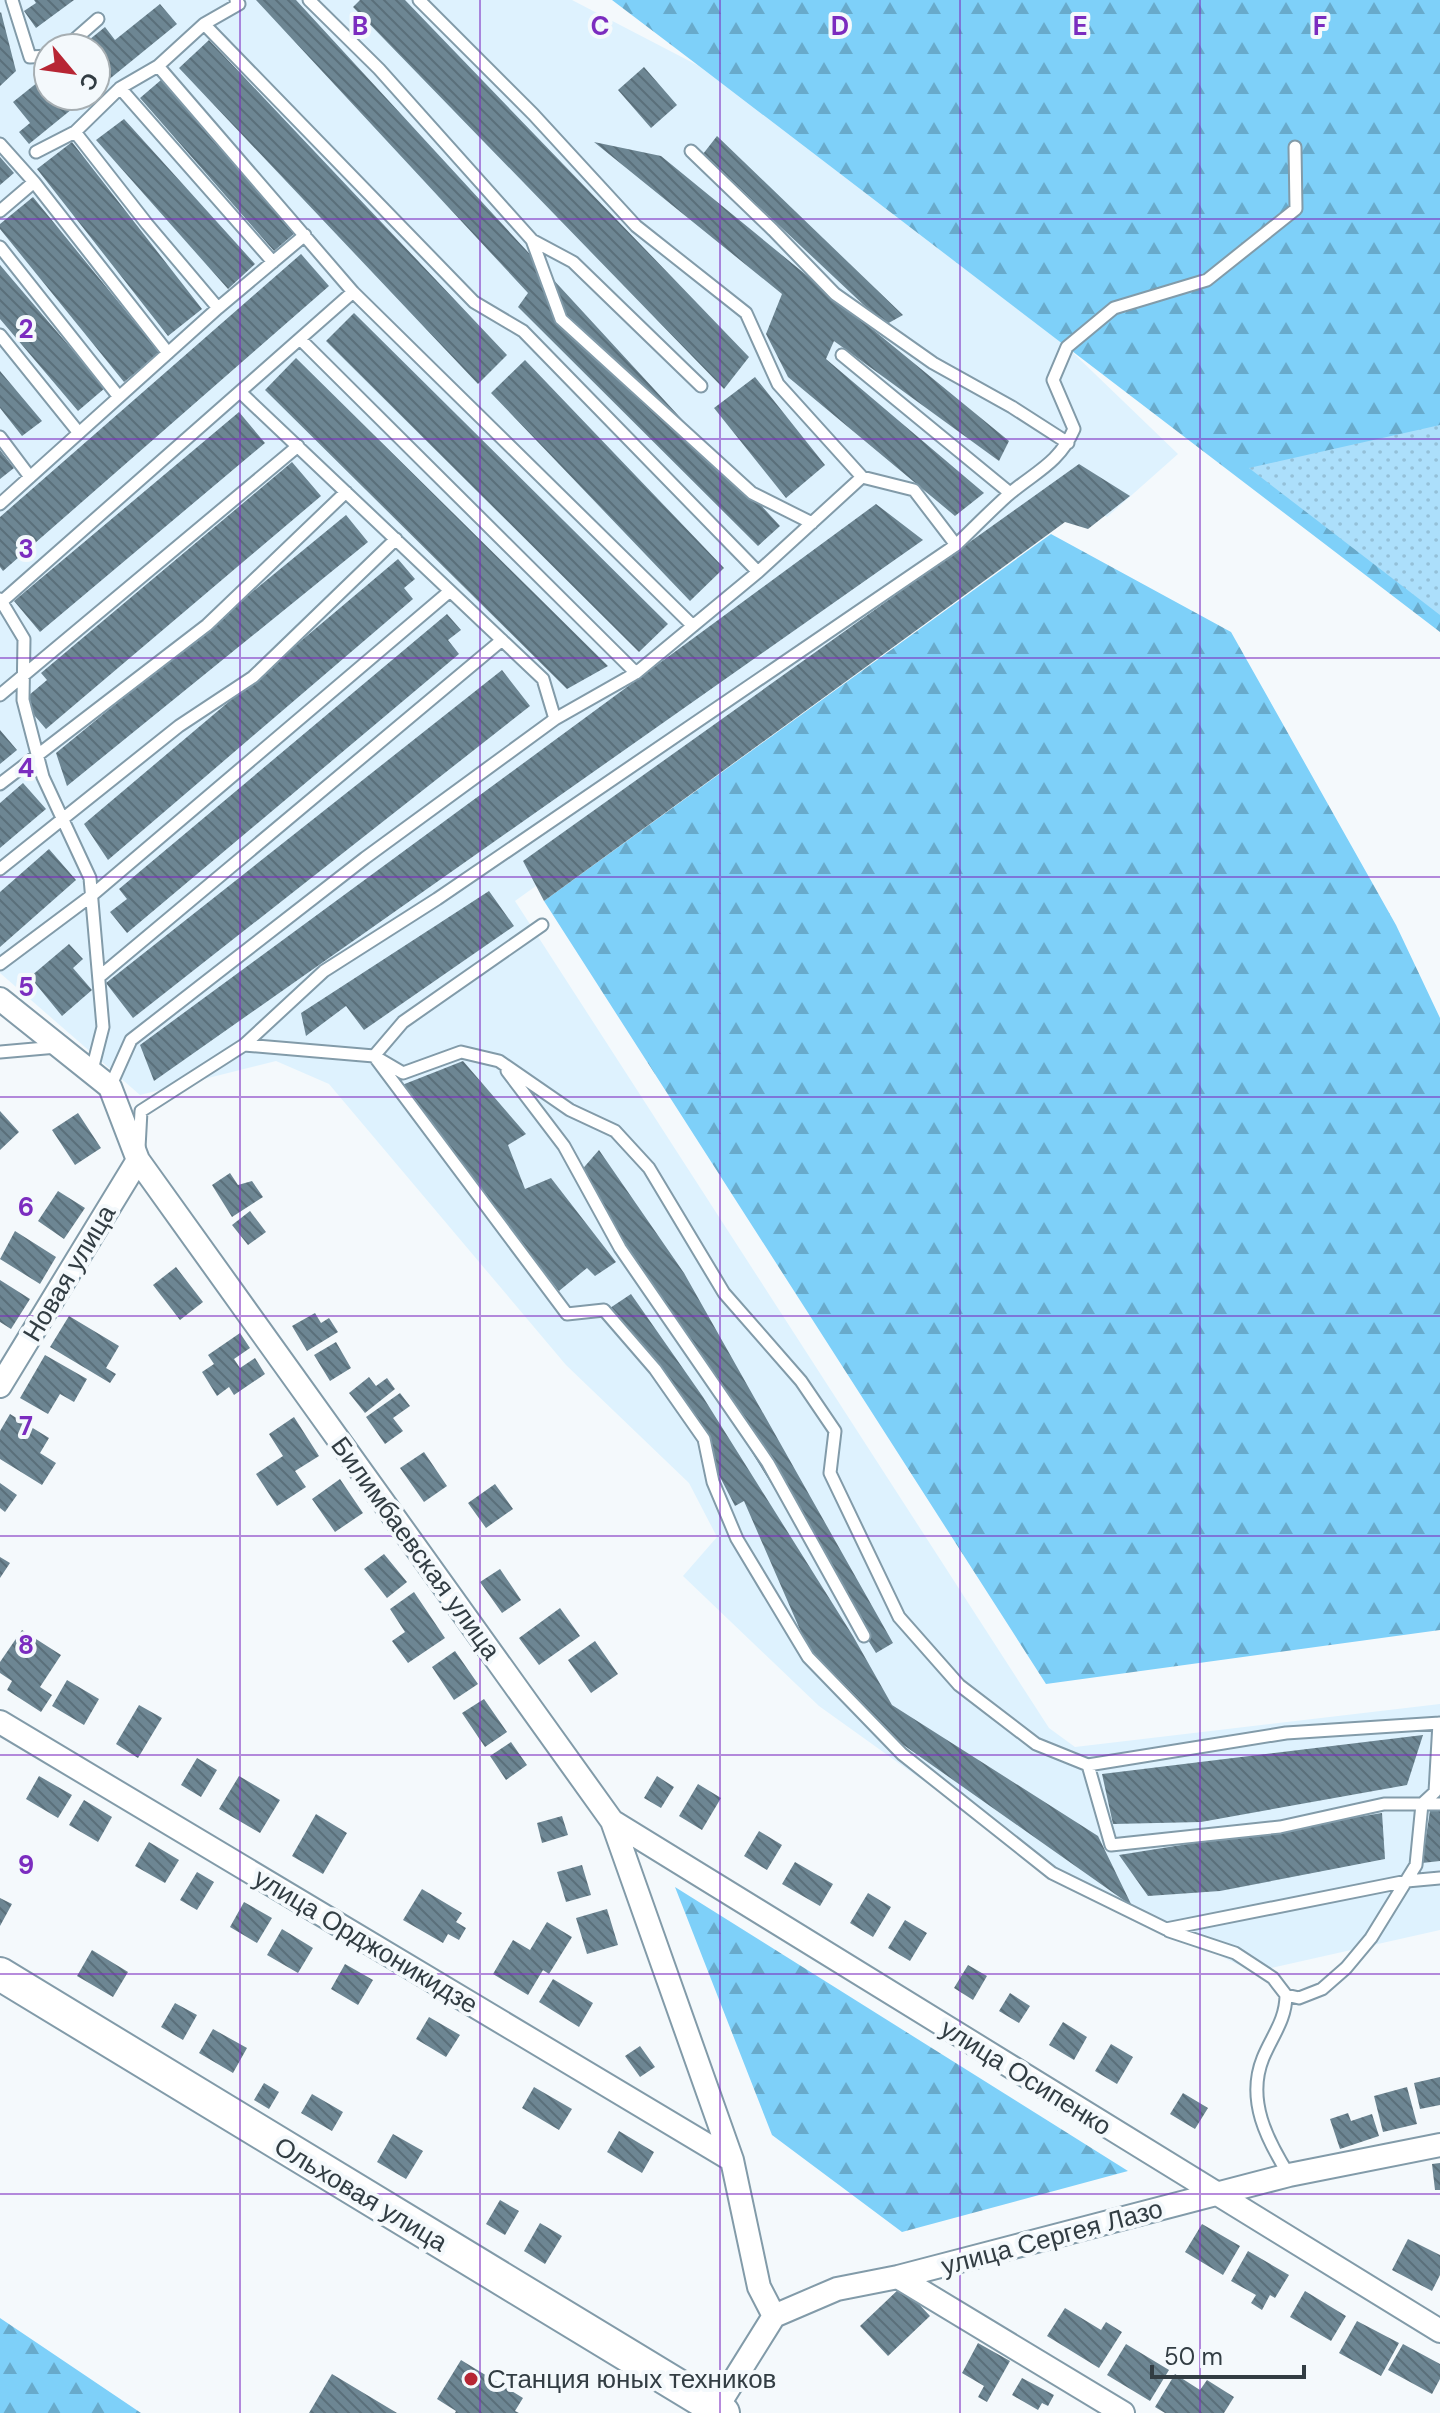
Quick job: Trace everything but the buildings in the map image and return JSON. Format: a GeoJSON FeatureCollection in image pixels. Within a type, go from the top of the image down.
{"type":"FeatureCollection","features":[{"type":"Feature","properties":{"kind":"main road","name":"Ольховая улица"},"geometry":{"type":"LineString","coordinates":[[0,1974],[718,2412]]}},
{"type":"Feature","properties":{"kind":"street","name":"Билимбаевская улица"},"geometry":{"type":"LineString","coordinates":[[0,999],[100,1081],[138,1160],[612,1821],[732,2160],[759,2287],[774,2316]]}},
{"type":"Feature","properties":{"kind":"street","name":"Новая улица"},"geometry":{"type":"LineString","coordinates":[[0,1386],[138,1160]]}},
{"type":"Feature","properties":{"kind":"street","name":"улица Орджоникидзе"},"geometry":{"type":"LineString","coordinates":[[0,1722],[732,2160]]}},
{"type":"Feature","properties":{"kind":"street","name":"улица Осипенко"},"geometry":{"type":"LineString","coordinates":[[612,1821],[1440,2331]]}},
{"type":"Feature","properties":{"kind":"street","name":"улица Сергея Лазо"},"geometry":{"type":"LineString","coordinates":[[774,2316],[837,2289],[898,2277],[1289,2175],[1440,2145]]}},
{"type":"Feature","properties":{"kind":"street"},"geometry":{"type":"LineString","coordinates":[[898,2277],[1123,2413]]}},
{"type":"Feature","properties":{"kind":"street"},"geometry":{"type":"LineString","coordinates":[[718,2412],[774,2316]]}},
{"type":"Feature","properties":{"kind":"lane"},"geometry":{"type":"LineString","coordinates":[[12,0],[32,57]]}},
{"type":"Feature","properties":{"kind":"lane"},"geometry":{"type":"LineString","coordinates":[[36,152],[75,132],[120,88],[158,66],[204,24],[239,4],[236,0]]}},
{"type":"Feature","properties":{"kind":"lane"},"geometry":{"type":"LineString","coordinates":[[309,0],[379,69],[532,240],[573,262],[701,386]]}},
{"type":"Feature","properties":{"kind":"lane"},"geometry":{"type":"LineString","coordinates":[[419,0],[533,114],[636,226],[746,313],[778,384],[862,477],[914,490],[956,545]]}},
{"type":"Feature","properties":{"kind":"lane"},"geometry":{"type":"LineString","coordinates":[[83,32],[98,19]]}},
{"type":"Feature","properties":{"kind":"lane"},"geometry":{"type":"LineString","coordinates":[[204,24],[474,302],[523,331],[758,572]]}},
{"type":"Feature","properties":{"kind":"lane"},"geometry":{"type":"LineString","coordinates":[[158,66],[353,292],[693,626]]}},
{"type":"Feature","properties":{"kind":"lane"},"geometry":{"type":"LineString","coordinates":[[120,88],[273,262]]}},
{"type":"Feature","properties":{"kind":"lane"},"geometry":{"type":"LineString","coordinates":[[75,132],[218,308]]}},
{"type":"Feature","properties":{"kind":"lane"},"geometry":{"type":"LineString","coordinates":[[0,144],[34,182],[168,353]]}},
{"type":"Feature","properties":{"kind":"lane"},"geometry":{"type":"LineString","coordinates":[[138,1160],[141,1111],[244,1045],[324,971],[437,899],[956,545],[1010,493],[1042,471],[1068,443],[1074,429],[1053,380],[1067,347],[1114,308],[1207,280],[1296,209],[1295,147]]}},
{"type":"Feature","properties":{"kind":"lane"},"geometry":{"type":"LineString","coordinates":[[691,151],[835,294],[933,363],[1012,407],[1068,443]]}},
{"type":"Feature","properties":{"kind":"lane"},"geometry":{"type":"LineString","coordinates":[[0,211],[34,182]]}},
{"type":"Feature","properties":{"kind":"lane"},"geometry":{"type":"LineString","coordinates":[[0,504],[218,308],[305,235]]}},
{"type":"Feature","properties":{"kind":"lane"},"geometry":{"type":"LineString","coordinates":[[532,240],[561,319],[752,493],[812,523]]}},
{"type":"Feature","properties":{"kind":"lane"},"geometry":{"type":"LineString","coordinates":[[0,247],[119,397]]}},
{"type":"Feature","properties":{"kind":"lane"},"geometry":{"type":"LineString","coordinates":[[100,1081],[103,1027],[90,878],[43,777],[23,700],[24,639],[1,601],[353,292]]}},
{"type":"Feature","properties":{"kind":"lane"},"geometry":{"type":"LineString","coordinates":[[0,335],[79,433]]}},
{"type":"Feature","properties":{"kind":"lane"},"geometry":{"type":"LineString","coordinates":[[300,339],[636,673]]}},
{"type":"Feature","properties":{"kind":"lane"},"geometry":{"type":"LineString","coordinates":[[842,355],[1010,493]]}},
{"type":"Feature","properties":{"kind":"lane"},"geometry":{"type":"LineString","coordinates":[[240,392],[543,679],[555,719]]}},
{"type":"Feature","properties":{"kind":"lane"},"geometry":{"type":"LineString","coordinates":[[0,437],[30,477]]}},
{"type":"Feature","properties":{"kind":"lane"},"geometry":{"type":"LineString","coordinates":[[0,695],[298,446]]}},
{"type":"Feature","properties":{"kind":"lane"},"geometry":{"type":"LineString","coordinates":[[100,1081],[131,1040],[365,858],[555,719],[636,673],[758,572],[862,477]]}},
{"type":"Feature","properties":{"kind":"lane"},"geometry":{"type":"LineString","coordinates":[[0,784],[207,625],[346,492]]}},
{"type":"Feature","properties":{"kind":"lane"},"geometry":{"type":"LineString","coordinates":[[0,869],[179,726],[253,677],[396,539]]}},
{"type":"Feature","properties":{"kind":"lane"},"geometry":{"type":"LineString","coordinates":[[0,964],[91,896],[450,591]]}},
{"type":"Feature","properties":{"kind":"lane"},"geometry":{"type":"LineString","coordinates":[[99,977],[502,640]]}},
{"type":"Feature","properties":{"kind":"lane"},"geometry":{"type":"LineString","coordinates":[[374,1056],[403,1022],[542,925]]}},
{"type":"Feature","properties":{"kind":"lane"},"geometry":{"type":"LineString","coordinates":[[244,1045],[374,1056],[403,1073],[461,1052],[499,1061],[570,1110],[615,1131],[649,1168],[724,1293],[801,1381],[835,1431],[830,1473],[899,1617],[959,1685],[1036,1744],[1088,1765],[1286,1733],[1439,1723],[1435,1792],[1422,1804],[1416,1865],[1371,1938],[1346,1968],[1322,1989],[1299,1998],[1286,1995]]}},
{"type":"Feature","properties":{"kind":"lane"},"geometry":{"type":"LineString","coordinates":[[0,1052],[57,1047]]}},
{"type":"Feature","properties":{"kind":"lane"},"geometry":{"type":"LineString","coordinates":[[374,1056],[567,1314],[604,1310],[655,1369],[704,1439],[713,1482],[737,1539],[808,1657],[902,1754],[1052,1873],[1166,1929],[1235,1953],[1273,1978],[1286,1995],[1286,2008],[1279,2029],[1262,2060],[1256,2100],[1268,2140],[1289,2175]]}},
{"type":"Feature","properties":{"kind":"lane"},"geometry":{"type":"LineString","coordinates":[[499,1061],[564,1146],[620,1248],[768,1463],[864,1636]]}},
{"type":"Feature","properties":{"kind":"lane"},"geometry":{"type":"LineString","coordinates":[[1088,1765],[1111,1845],[1280,1827],[1384,1804],[1440,1804]]}},
{"type":"Feature","properties":{"kind":"lane"},"geometry":{"type":"LineString","coordinates":[[1166,1929],[1407,1881],[1440,1878]]}},
{"type":"Feature","properties":{"kind":"shaded area"},"geometry":{"type":"Polygon","coordinates":[[[0,0],[572,0],[699,66],[1067,347],[1178,454],[1107,517],[1075,499],[515,901],[1049,1728],[1075,1747],[1440,1704],[1440,1930],[1253,1972],[1052,1873],[819,1706],[683,1576],[717,1537],[689,1483],[566,1365],[329,1084],[276,1061],[140,1095],[0,973],[0,0]]]}},
{"type":"Feature","properties":{"kind":"shaded area"},"geometry":{"type":"Polygon","coordinates":[[[1440,425],[1440,615],[1249,468],[1440,425]]]}},
{"type":"Feature","properties":{"kind":"green space"},"geometry":{"type":"Polygon","coordinates":[[[612,0],[1440,0],[1440,632],[699,66],[612,0]]]}},
{"type":"Feature","properties":{"kind":"green space"},"geometry":{"type":"Polygon","coordinates":[[[1051,534],[1231,632],[1396,925],[1440,1018],[1440,1630],[1046,1684],[544,901],[1051,534]]]}},
{"type":"Feature","properties":{"kind":"green space"},"geometry":{"type":"Polygon","coordinates":[[[675,1887],[1128,2171],[902,2232],[772,2135],[675,1887]]]}},
{"type":"Feature","properties":{"kind":"green space"},"geometry":{"type":"Polygon","coordinates":[[[0,2318],[141,2413],[0,2413],[0,2318]]]}},
{"type":"Feature","properties":{"kind":"place","name":"Станция юных техников"},"geometry":{"type":"Point","coordinates":[471,2379]}}]}
